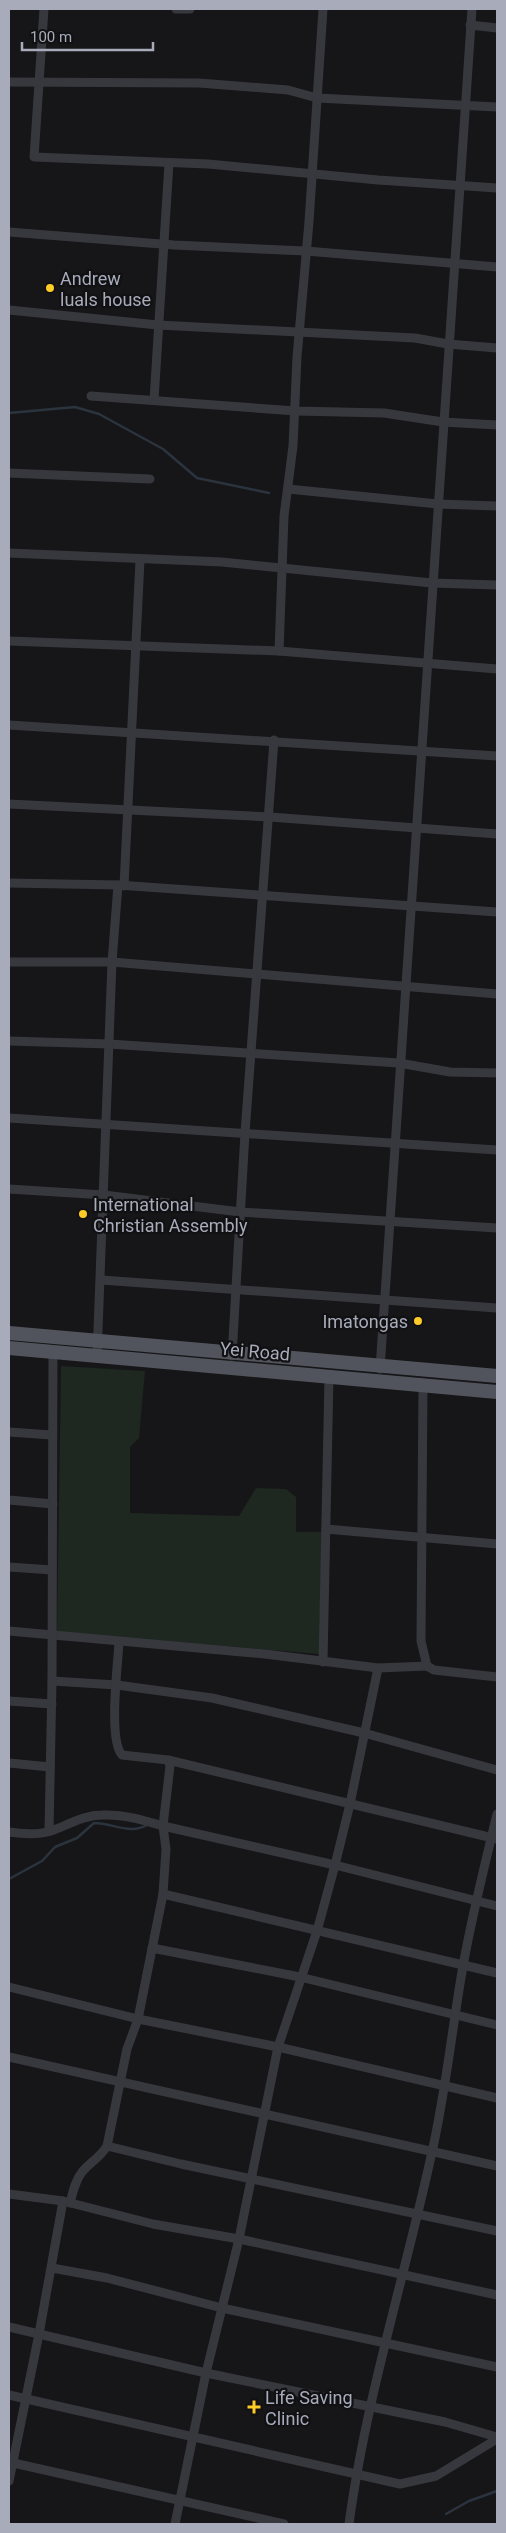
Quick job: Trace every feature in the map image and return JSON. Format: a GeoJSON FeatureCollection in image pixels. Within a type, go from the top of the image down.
{"type":"FeatureCollection","features":[{"type":"Feature","properties":{"kind":"main road","name":"Yei Road"},"geometry":{"type":"LineString","coordinates":[[9,1333],[497,1376]]}},
{"type":"Feature","properties":{"kind":"main road","name":"Yei Road"},"geometry":{"type":"LineString","coordinates":[[9,1348],[497,1392]]}},
{"type":"Feature","properties":{"kind":"street"},"geometry":{"type":"LineString","coordinates":[[44,9],[34,157],[169,163],[497,188]]}},
{"type":"Feature","properties":{"kind":"street"},"geometry":{"type":"LineString","coordinates":[[176,9],[190,9]]}},
{"type":"Feature","properties":{"kind":"street"},"geometry":{"type":"LineString","coordinates":[[279,651],[284,516],[296,411],[323,9]]}},
{"type":"Feature","properties":{"kind":"street"},"geometry":{"type":"LineString","coordinates":[[379,1382],[404,986],[472,9]]}},
{"type":"Feature","properties":{"kind":"street"},"geometry":{"type":"LineString","coordinates":[[470,25],[497,28]]}},
{"type":"Feature","properties":{"kind":"street"},"geometry":{"type":"LineString","coordinates":[[9,82],[198,83],[288,90],[317,98],[497,107]]}},
{"type":"Feature","properties":{"kind":"street"},"geometry":{"type":"LineString","coordinates":[[154,400],[169,163]]}},
{"type":"Feature","properties":{"kind":"street"},"geometry":{"type":"LineString","coordinates":[[9,232],[164,244],[306,251],[497,267]]}},
{"type":"Feature","properties":{"kind":"street"},"geometry":{"type":"LineString","coordinates":[[9,310],[158,325],[272,330],[300,334],[415,338],[448,344],[497,348]]}},
{"type":"Feature","properties":{"kind":"street"},"geometry":{"type":"LineString","coordinates":[[90,396],[296,411],[384,413],[443,422],[497,425]]}},
{"type":"Feature","properties":{"kind":"street"},"geometry":{"type":"LineString","coordinates":[[9,473],[150,479]]}},
{"type":"Feature","properties":{"kind":"street"},"geometry":{"type":"LineString","coordinates":[[288,490],[438,504],[497,506]]}},
{"type":"Feature","properties":{"kind":"street"},"geometry":{"type":"LineString","coordinates":[[9,552],[140,560],[222,562],[432,583],[497,585]]}},
{"type":"Feature","properties":{"kind":"street"},"geometry":{"type":"LineString","coordinates":[[97,1356],[112,962],[128,810],[130,732],[140,560]]}},
{"type":"Feature","properties":{"kind":"street"},"geometry":{"type":"LineString","coordinates":[[9,641],[279,651],[497,669]]}},
{"type":"Feature","properties":{"kind":"street"},"geometry":{"type":"LineString","coordinates":[[9,725],[274,740],[497,756]]}},
{"type":"Feature","properties":{"kind":"street"},"geometry":{"type":"LineString","coordinates":[[232,1368],[250,1054],[270,817],[274,740]]}},
{"type":"Feature","properties":{"kind":"street"},"geometry":{"type":"LineString","coordinates":[[9,804],[270,817],[497,834]]}},
{"type":"Feature","properties":{"kind":"street"},"geometry":{"type":"LineString","coordinates":[[9,883],[121,886],[497,912]]}},
{"type":"Feature","properties":{"kind":"street"},"geometry":{"type":"LineString","coordinates":[[9,962],[112,962],[497,994]]}},
{"type":"Feature","properties":{"kind":"street"},"geometry":{"type":"LineString","coordinates":[[9,1041],[109,1044],[399,1064],[450,1072],[497,1073]]}},
{"type":"Feature","properties":{"kind":"street"},"geometry":{"type":"LineString","coordinates":[[9,1118],[497,1150]]}},
{"type":"Feature","properties":{"kind":"street"},"geometry":{"type":"LineString","coordinates":[[9,1189],[104,1195],[240,1212],[497,1228]]}},
{"type":"Feature","properties":{"kind":"street"},"geometry":{"type":"LineString","coordinates":[[101,1280],[497,1308]]}},
{"type":"Feature","properties":{"kind":"street"},"geometry":{"type":"LineString","coordinates":[[49,1831],[53,1634],[53,1352]]}},
{"type":"Feature","properties":{"kind":"street"},"geometry":{"type":"LineString","coordinates":[[323,1662],[329,1377]]}},
{"type":"Feature","properties":{"kind":"street"},"geometry":{"type":"LineString","coordinates":[[422,1386],[421,1641],[427,1666]]}},
{"type":"Feature","properties":{"kind":"street"},"geometry":{"type":"LineString","coordinates":[[9,1432],[52,1435]]}},
{"type":"Feature","properties":{"kind":"street"},"geometry":{"type":"LineString","coordinates":[[9,1500],[53,1504]]}},
{"type":"Feature","properties":{"kind":"street"},"geometry":{"type":"LineString","coordinates":[[326,1529],[421,1535],[497,1544]]}},
{"type":"Feature","properties":{"kind":"street"},"geometry":{"type":"LineString","coordinates":[[9,1567],[52,1570]]}},
{"type":"Feature","properties":{"kind":"street"},"geometry":{"type":"LineString","coordinates":[[9,1631],[378,1668],[427,1666],[445,1672],[497,1677]]}},
{"type":"Feature","properties":{"kind":"street"},"geometry":{"type":"LineString","coordinates":[[119,1642],[114,1722],[118,1751],[122,1755],[168,1760],[494,1839]]}},
{"type":"Feature","properties":{"kind":"street"},"geometry":{"type":"LineString","coordinates":[[175,2524],[206,2373],[239,2240],[250,2177],[278,2047],[317,1931],[335,1865],[350,1804],[378,1668]]}},
{"type":"Feature","properties":{"kind":"street"},"geometry":{"type":"LineString","coordinates":[[52,1681],[117,1685],[212,1698],[364,1733],[497,1770]]}},
{"type":"Feature","properties":{"kind":"street"},"geometry":{"type":"LineString","coordinates":[[9,1701],[52,1704]]}},
{"type":"Feature","properties":{"kind":"street"},"geometry":{"type":"LineString","coordinates":[[9,2481],[11,2462],[27,2399],[66,2202],[83,2171],[102,2155],[107,2146],[122,2082],[127,2049],[138,2019],[163,1894],[166,1849],[163,1826],[169,1779],[168,1760]]}},
{"type":"Feature","properties":{"kind":"street"},"geometry":{"type":"LineString","coordinates":[[9,1763],[50,1767]]}},
{"type":"Feature","properties":{"kind":"street"},"geometry":{"type":"LineString","coordinates":[[349,2524],[356,2475],[384,2343],[418,2213],[446,2086],[463,1966],[477,1902],[494,1839],[497,1814]]}},
{"type":"Feature","properties":{"kind":"street"},"geometry":{"type":"LineString","coordinates":[[9,1832],[36,1834],[82,1818],[102,1815],[137,1818],[163,1826],[335,1865],[497,1906]]}},
{"type":"Feature","properties":{"kind":"street"},"geometry":{"type":"LineString","coordinates":[[163,1894],[497,1973]]}},
{"type":"Feature","properties":{"kind":"street"},"geometry":{"type":"LineString","coordinates":[[152,1948],[300,1977],[497,2026]]}},
{"type":"Feature","properties":{"kind":"street"},"geometry":{"type":"LineString","coordinates":[[9,1987],[138,2019],[278,2047],[497,2098]]}},
{"type":"Feature","properties":{"kind":"street"},"geometry":{"type":"LineString","coordinates":[[9,2057],[497,2166]]}},
{"type":"Feature","properties":{"kind":"street"},"geometry":{"type":"LineString","coordinates":[[107,2146],[181,2164],[250,2177],[497,2231]]}},
{"type":"Feature","properties":{"kind":"street"},"geometry":{"type":"LineString","coordinates":[[9,2194],[66,2202],[153,2224],[239,2240],[497,2295]]}},
{"type":"Feature","properties":{"kind":"street"},"geometry":{"type":"LineString","coordinates":[[52,2268],[108,2278],[222,2308],[497,2367]]}},
{"type":"Feature","properties":{"kind":"street"},"geometry":{"type":"LineString","coordinates":[[9,2327],[206,2373],[445,2422],[497,2438]]}},
{"type":"Feature","properties":{"kind":"street"},"geometry":{"type":"LineString","coordinates":[[9,2396],[400,2484],[412,2483],[436,2476],[497,2438]]}},
{"type":"Feature","properties":{"kind":"street"},"geometry":{"type":"LineString","coordinates":[[11,2462],[284,2524]]}},
{"type":"Feature","properties":{"kind":"shaded area"},"geometry":{"type":"Polygon","coordinates":[[[61,1366],[145,1371],[139,1438],[130,1447],[130,1513],[239,1516],[256,1488],[286,1489],[296,1497],[296,1532],[322,1532],[319,1654],[57,1632],[61,1366]]]}},
{"type":"Feature","properties":{"kind":"waterway"},"geometry":{"type":"LineString","coordinates":[[9,413],[75,407],[99,414],[163,449],[197,478],[269,493]]}},
{"type":"Feature","properties":{"kind":"waterway"},"geometry":{"type":"LineString","coordinates":[[9,1879],[42,1861],[55,1847],[77,1838],[94,1823],[128,1829],[141,1828],[147,1825]]}},
{"type":"Feature","properties":{"kind":"waterway"},"geometry":{"type":"LineString","coordinates":[[446,2514],[469,2501],[497,2491]]}},
{"type":"Feature","properties":{"kind":"place","name":"Andrew luals house"},"geometry":{"type":"Point","coordinates":[50,288]}},
{"type":"Feature","properties":{"kind":"place","name":"International Christian Assembly"},"geometry":{"type":"Point","coordinates":[83,1214]}},
{"type":"Feature","properties":{"kind":"place","name":"Imatongas"},"geometry":{"type":"Point","coordinates":[418,1321]}},
{"type":"Feature","properties":{"kind":"place","name":"Life Saving Clinic"},"geometry":{"type":"Point","coordinates":[254,2407]}}]}
